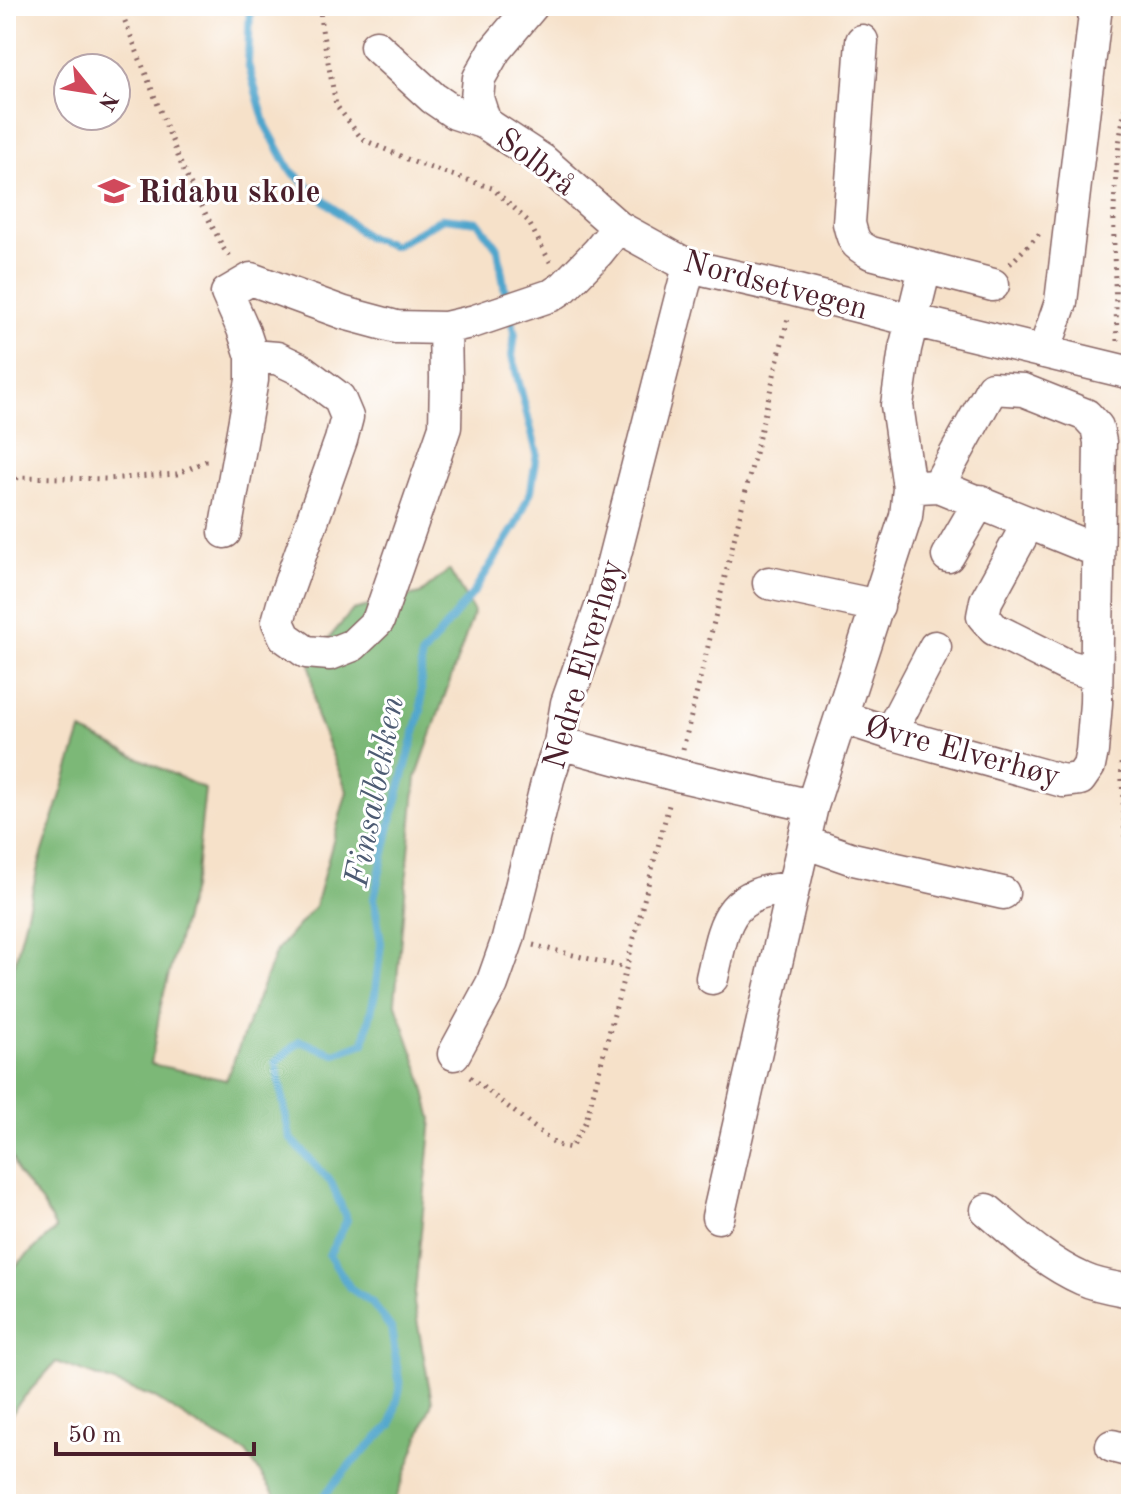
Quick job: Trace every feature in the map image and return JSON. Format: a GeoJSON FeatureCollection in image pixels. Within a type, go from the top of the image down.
{"type":"FeatureCollection","features":[{"type":"Feature","properties":{"kind":"street","name":"Solbrå"},"geometry":{"type":"LineString","coordinates":[[532,6],[495,50],[479,78],[477,98],[485,123],[543,161],[618,227]]}},
{"type":"Feature","properties":{"kind":"street"},"geometry":{"type":"LineString","coordinates":[[1044,352],[1061,302],[1096,6]]}},
{"type":"Feature","properties":{"kind":"street"},"geometry":{"type":"LineString","coordinates":[[862,41],[849,223],[853,240],[871,253],[993,285]]}},
{"type":"Feature","properties":{"kind":"street"},"geometry":{"type":"LineString","coordinates":[[376,46],[433,98],[455,113],[485,123]]}},
{"type":"Feature","properties":{"kind":"street"},"geometry":{"type":"LineString","coordinates":[[225,532],[252,380],[252,356],[243,329],[239,286],[396,327],[460,324],[558,291],[598,252],[618,227]]}},
{"type":"Feature","properties":{"kind":"street","name":"Nordsetvegen"},"geometry":{"type":"LineString","coordinates":[[618,227],[689,266],[1131,373]]}},
{"type":"Feature","properties":{"kind":"street","name":"Nedre Elverhøy"},"geometry":{"type":"LineString","coordinates":[[454,1054],[492,984],[508,939],[560,743],[567,703],[603,601],[689,266]]}},
{"type":"Feature","properties":{"kind":"street","name":"Øvre Elverhøy"},"geometry":{"type":"LineString","coordinates":[[923,487],[897,405],[905,349],[925,268]]}},
{"type":"Feature","properties":{"kind":"street"},"geometry":{"type":"LineString","coordinates":[[252,356],[277,358],[300,369],[339,398],[347,417],[278,622],[285,637],[306,652],[330,654],[353,645],[378,621],[445,427],[446,378],[460,324]]}},
{"type":"Feature","properties":{"kind":"street","name":"Øvre Elverhøy"},"geometry":{"type":"LineString","coordinates":[[718,1217],[812,806],[906,516],[992,388],[1023,390],[1086,415],[1097,427],[1100,442],[1096,703],[1089,766],[1080,779],[1055,780],[841,717]]}},
{"type":"Feature","properties":{"kind":"street"},"geometry":{"type":"LineString","coordinates":[[923,487],[980,501],[1028,524],[1098,551]]}},
{"type":"Feature","properties":{"kind":"street"},"geometry":{"type":"LineString","coordinates":[[948,556],[980,501]]}},
{"type":"Feature","properties":{"kind":"street"},"geometry":{"type":"LineString","coordinates":[[1028,524],[986,601],[983,616],[994,629],[1068,666],[1096,674]]}},
{"type":"Feature","properties":{"kind":"street"},"geometry":{"type":"LineString","coordinates":[[769,583],[878,606]]}},
{"type":"Feature","properties":{"kind":"street"},"geometry":{"type":"LineString","coordinates":[[890,733],[935,647]]}},
{"type":"Feature","properties":{"kind":"street"},"geometry":{"type":"LineString","coordinates":[[560,743],[677,775],[812,806]]}},
{"type":"Feature","properties":{"kind":"street"},"geometry":{"type":"LineString","coordinates":[[804,842],[853,859],[1003,893]]}},
{"type":"Feature","properties":{"kind":"street"},"geometry":{"type":"LineString","coordinates":[[712,978],[723,931],[733,911],[747,897],[772,889],[793,888]]}},
{"type":"Feature","properties":{"kind":"street"},"geometry":{"type":"LineString","coordinates":[[987,1210],[1053,1264],[1085,1280],[1131,1291]]}},
{"type":"Feature","properties":{"kind":"path"},"geometry":{"type":"LineString","coordinates":[[119,6],[185,174],[224,249],[239,286]]}},
{"type":"Feature","properties":{"kind":"path"},"geometry":{"type":"LineString","coordinates":[[320,6],[336,105],[362,139],[416,163],[492,188],[528,221],[558,291]]}},
{"type":"Feature","properties":{"kind":"path"},"geometry":{"type":"LineString","coordinates":[[993,285],[1016,256],[1049,225]]}},
{"type":"Feature","properties":{"kind":"path"},"geometry":{"type":"LineString","coordinates":[[6,491],[18,477],[107,479],[177,474],[206,461],[238,459]]}},
{"type":"Feature","properties":{"kind":"path"},"geometry":{"type":"LineString","coordinates":[[508,939],[626,968]]}},
{"type":"Feature","properties":{"kind":"green space"},"geometry":{"type":"Polygon","coordinates":[[[449,570],[474,612],[416,778],[395,1001],[421,1075],[432,1119],[414,1303],[432,1402],[394,1504],[281,1504],[246,1452],[153,1397],[56,1362],[17,1405],[6,1427],[6,1283],[11,1270],[56,1229],[42,1203],[18,1174],[6,1141],[6,1007],[38,867],[81,731],[205,789],[196,873],[161,1004],[151,1064],[226,1080],[276,951],[315,906],[347,791],[316,715],[310,660],[353,610],[420,594],[449,570]]]}},
{"type":"Feature","properties":{"kind":"waterway","name":"Finsalbekken"},"geometry":{"type":"LineString","coordinates":[[250,6],[248,64],[266,126],[290,170],[365,236],[394,246],[443,218],[478,222],[498,249],[507,304]]}},
{"type":"Feature","properties":{"kind":"waterway","name":"Finsalbekken"},"geometry":{"type":"LineString","coordinates":[[317,1504],[350,1465],[391,1425],[400,1387],[391,1328],[372,1303],[350,1288],[329,1255],[347,1220],[331,1182],[290,1138],[276,1062],[300,1041],[335,1054],[364,1043],[375,993],[381,943],[374,898],[421,710],[421,657],[473,593],[516,525],[531,491],[537,453],[512,356],[515,333],[510,318]]}},
{"type":"Feature","properties":{"kind":"place","name":"Ridabu skole"},"geometry":{"type":"Point","coordinates":[114,191]}}]}
